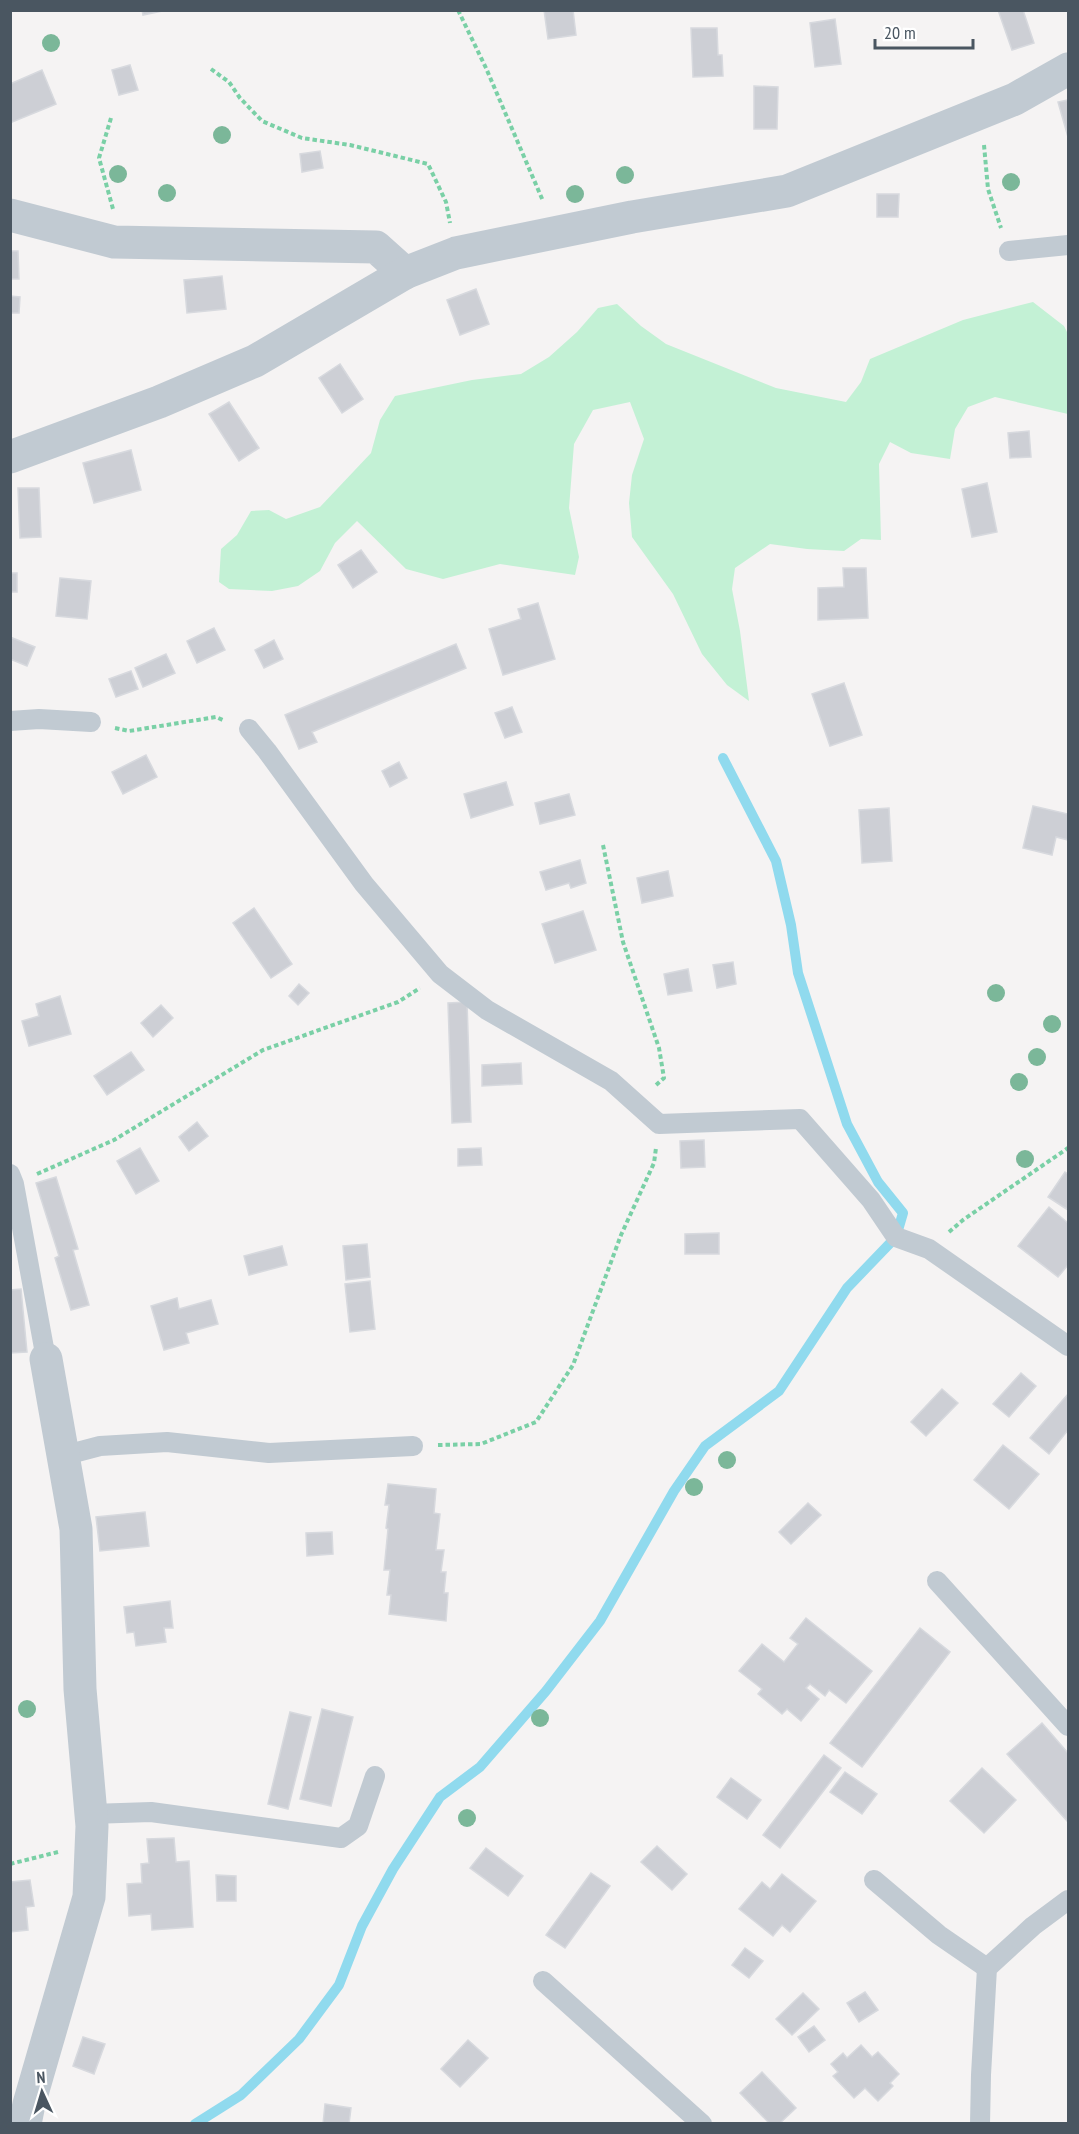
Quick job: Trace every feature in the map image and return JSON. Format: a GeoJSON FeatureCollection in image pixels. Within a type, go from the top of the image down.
{"type":"FeatureCollection","features":[{"type":"Feature","properties":{"kind":"street"},"geometry":{"type":"LineString","coordinates":[[10,457],[159,402],[255,361],[405,273],[456,253],[632,217],[787,191],[1015,99],[1068,69]]}},
{"type":"Feature","properties":{"kind":"street"},"geometry":{"type":"LineString","coordinates":[[10,215],[114,242],[376,247],[405,273]]}},
{"type":"Feature","properties":{"kind":"street"},"geometry":{"type":"LineString","coordinates":[[25,2124],[89,1897],[91,1848],[91,1814],[80,1689],[76,1529],[46,1359]]}},
{"type":"Feature","properties":{"kind":"lane"},"geometry":{"type":"LineString","coordinates":[[1009,251],[1068,245]]}},
{"type":"Feature","properties":{"kind":"lane"},"geometry":{"type":"LineString","coordinates":[[10,721],[39,719],[91,722]]}},
{"type":"Feature","properties":{"kind":"lane"},"geometry":{"type":"LineString","coordinates":[[249,729],[364,884],[440,974],[488,1010],[611,1081],[659,1124],[801,1119],[871,1200],[896,1237],[929,1248],[1068,1346]]}},
{"type":"Feature","properties":{"kind":"lane"},"geometry":{"type":"LineString","coordinates":[[12,1179],[46,1359]]}},
{"type":"Feature","properties":{"kind":"lane"},"geometry":{"type":"LineString","coordinates":[[62,1456],[100,1446],[167,1442],[268,1452],[413,1446]]}},
{"type":"Feature","properties":{"kind":"lane"},"geometry":{"type":"LineString","coordinates":[[937,1581],[1068,1726]]}},
{"type":"Feature","properties":{"kind":"lane"},"geometry":{"type":"LineString","coordinates":[[91,1814],[151,1812],[341,1838],[358,1826],[375,1776]]}},
{"type":"Feature","properties":{"kind":"lane"},"geometry":{"type":"LineString","coordinates":[[874,1880],[939,1935],[987,1968]]}},
{"type":"Feature","properties":{"kind":"lane"},"geometry":{"type":"LineString","coordinates":[[980,2124],[987,1968],[1033,1926],[1068,1900]]}},
{"type":"Feature","properties":{"kind":"lane"},"geometry":{"type":"LineString","coordinates":[[543,1981],[702,2124]]}},
{"type":"Feature","properties":{"kind":"path"},"geometry":{"type":"LineString","coordinates":[[458,10],[486,68],[556,232]]}},
{"type":"Feature","properties":{"kind":"path"},"geometry":{"type":"LineString","coordinates":[[211,69],[229,82],[240,98],[262,121],[302,138],[350,146],[428,164],[446,202],[456,253]]}},
{"type":"Feature","properties":{"kind":"path"},"geometry":{"type":"LineString","coordinates":[[981,112],[988,189],[1009,251]]}},
{"type":"Feature","properties":{"kind":"path"},"geometry":{"type":"LineString","coordinates":[[111,118],[99,158],[114,210],[114,242]]}},
{"type":"Feature","properties":{"kind":"path"},"geometry":{"type":"LineString","coordinates":[[91,722],[129,731],[216,717],[249,729]]}},
{"type":"Feature","properties":{"kind":"path"},"geometry":{"type":"LineString","coordinates":[[603,845],[623,942],[659,1048],[664,1078],[636,1102]]}},
{"type":"Feature","properties":{"kind":"path"},"geometry":{"type":"LineString","coordinates":[[12,1179],[114,1140],[263,1050],[399,1002],[440,974]]}},
{"type":"Feature","properties":{"kind":"path"},"geometry":{"type":"LineString","coordinates":[[413,1446],[481,1444],[536,1422],[573,1365],[621,1235],[654,1163],[659,1124]]}},
{"type":"Feature","properties":{"kind":"path"},"geometry":{"type":"LineString","coordinates":[[929,1248],[963,1220],[1068,1150]]}},
{"type":"Feature","properties":{"kind":"path"},"geometry":{"type":"LineString","coordinates":[[10,1864],[73,1848],[91,1848]]}},
{"type":"Feature","properties":{"kind":"green space"},"geometry":{"type":"Polygon","coordinates":[[[1033,302],[1064,326],[1068,334],[1068,414],[995,397],[968,407],[955,429],[950,459],[911,453],[890,442],[879,464],[881,540],[861,539],[844,551],[770,544],[735,568],[732,589],[749,701],[727,685],[702,654],[673,594],[632,537],[629,503],[632,475],[644,439],[630,402],[593,410],[574,444],[569,508],[579,557],[575,575],[500,564],[443,579],[406,569],[357,521],[335,543],[320,571],[298,586],[272,591],[229,589],[219,582],[221,549],[237,535],[251,511],[269,510],[286,519],[320,507],[371,453],[380,420],[395,396],[472,380],[521,374],[549,357],[577,332],[598,308],[617,304],[641,326],[666,344],[776,388],[846,402],[861,382],[870,359],[963,320],[1033,302]]]}},
{"type":"Feature","properties":{"kind":"building"},"geometry":{"type":"Polygon","coordinates":[[[142,10],[167,10],[143,15],[142,10]]]}},
{"type":"Feature","properties":{"kind":"building"},"geometry":{"type":"Polygon","coordinates":[[[544,10],[573,10],[576,35],[548,39],[544,10]]]}},
{"type":"Feature","properties":{"kind":"building"},"geometry":{"type":"Polygon","coordinates":[[[998,10],[1023,10],[1034,43],[1012,50],[998,10]]]}},
{"type":"Feature","properties":{"kind":"building"},"geometry":{"type":"Polygon","coordinates":[[[835,19],[841,64],[815,67],[810,23],[835,19]]]}},
{"type":"Feature","properties":{"kind":"building"},"geometry":{"type":"Polygon","coordinates":[[[691,28],[717,28],[718,55],[722,55],[723,76],[693,77],[691,28]]]}},
{"type":"Feature","properties":{"kind":"building"},"geometry":{"type":"Polygon","coordinates":[[[130,65],[138,90],[119,95],[112,70],[130,65]]]}},
{"type":"Feature","properties":{"kind":"building"},"geometry":{"type":"Polygon","coordinates":[[[42,70],[56,104],[10,123],[10,84],[42,70]]]}},
{"type":"Feature","properties":{"kind":"building"},"geometry":{"type":"Polygon","coordinates":[[[754,86],[778,87],[777,129],[754,129],[754,86]]]}},
{"type":"Feature","properties":{"kind":"building"},"geometry":{"type":"Polygon","coordinates":[[[1068,100],[1068,137],[1058,102],[1068,100]]]}},
{"type":"Feature","properties":{"kind":"building"},"geometry":{"type":"Polygon","coordinates":[[[320,151],[323,168],[302,172],[300,154],[320,151]]]}},
{"type":"Feature","properties":{"kind":"building"},"geometry":{"type":"Polygon","coordinates":[[[877,194],[899,194],[898,217],[877,217],[877,194]]]}},
{"type":"Feature","properties":{"kind":"building"},"geometry":{"type":"Polygon","coordinates":[[[10,251],[18,251],[19,279],[10,279],[10,251]]]}},
{"type":"Feature","properties":{"kind":"building"},"geometry":{"type":"Polygon","coordinates":[[[222,276],[226,309],[187,313],[184,280],[222,276]]]}},
{"type":"Feature","properties":{"kind":"building"},"geometry":{"type":"Polygon","coordinates":[[[476,289],[489,324],[460,335],[447,300],[476,289]]]}},
{"type":"Feature","properties":{"kind":"building"},"geometry":{"type":"Polygon","coordinates":[[[10,296],[20,297],[19,313],[10,313],[10,296]]]}},
{"type":"Feature","properties":{"kind":"building"},"geometry":{"type":"Polygon","coordinates":[[[340,364],[363,399],[342,413],[319,378],[340,364]]]}},
{"type":"Feature","properties":{"kind":"building"},"geometry":{"type":"Polygon","coordinates":[[[229,402],[259,448],[239,461],[209,414],[229,402]]]}},
{"type":"Feature","properties":{"kind":"building"},"geometry":{"type":"Polygon","coordinates":[[[1029,431],[1031,457],[1010,458],[1008,433],[1029,431]]]}},
{"type":"Feature","properties":{"kind":"building"},"geometry":{"type":"Polygon","coordinates":[[[131,450],[141,490],[94,503],[83,463],[131,450]]]}},
{"type":"Feature","properties":{"kind":"building"},"geometry":{"type":"Polygon","coordinates":[[[987,483],[997,532],[972,537],[962,489],[987,483]]]}},
{"type":"Feature","properties":{"kind":"building"},"geometry":{"type":"Polygon","coordinates":[[[18,488],[39,488],[41,537],[20,538],[18,488]]]}},
{"type":"Feature","properties":{"kind":"building"},"geometry":{"type":"Polygon","coordinates":[[[361,550],[377,572],[353,588],[338,565],[361,550]]]}},
{"type":"Feature","properties":{"kind":"building"},"geometry":{"type":"Polygon","coordinates":[[[843,568],[866,568],[868,618],[818,620],[818,588],[844,587],[843,568]]]}},
{"type":"Feature","properties":{"kind":"building"},"geometry":{"type":"Polygon","coordinates":[[[10,573],[17,573],[17,592],[10,592],[10,573]]]}},
{"type":"Feature","properties":{"kind":"building"},"geometry":{"type":"Polygon","coordinates":[[[60,578],[91,581],[87,619],[56,616],[60,578]]]}},
{"type":"Feature","properties":{"kind":"building"},"geometry":{"type":"Polygon","coordinates":[[[538,603],[555,659],[503,675],[489,629],[521,619],[518,609],[538,603]]]}},
{"type":"Feature","properties":{"kind":"building"},"geometry":{"type":"Polygon","coordinates":[[[214,628],[225,650],[197,663],[187,641],[214,628]]]}},
{"type":"Feature","properties":{"kind":"building"},"geometry":{"type":"Polygon","coordinates":[[[10,637],[35,647],[27,666],[10,659],[10,637]]]}},
{"type":"Feature","properties":{"kind":"building"},"geometry":{"type":"Polygon","coordinates":[[[274,640],[283,659],[264,668],[255,650],[274,640]]]}},
{"type":"Feature","properties":{"kind":"building"},"geometry":{"type":"Polygon","coordinates":[[[456,644],[466,668],[312,732],[317,742],[299,749],[285,715],[456,644]]]}},
{"type":"Feature","properties":{"kind":"building"},"geometry":{"type":"Polygon","coordinates":[[[166,654],[175,673],[143,687],[135,668],[166,654]]]}},
{"type":"Feature","properties":{"kind":"building"},"geometry":{"type":"Polygon","coordinates":[[[131,671],[138,689],[116,697],[109,679],[131,671]]]}},
{"type":"Feature","properties":{"kind":"building"},"geometry":{"type":"Polygon","coordinates":[[[844,683],[862,735],[830,746],[812,694],[844,683]]]}},
{"type":"Feature","properties":{"kind":"building"},"geometry":{"type":"Polygon","coordinates":[[[512,707],[522,732],[505,738],[495,713],[512,707]]]}},
{"type":"Feature","properties":{"kind":"building"},"geometry":{"type":"Polygon","coordinates":[[[146,755],[157,777],[123,794],[112,772],[146,755]]]}},
{"type":"Feature","properties":{"kind":"building"},"geometry":{"type":"Polygon","coordinates":[[[399,762],[407,778],[390,787],[382,771],[399,762]]]}},
{"type":"Feature","properties":{"kind":"building"},"geometry":{"type":"Polygon","coordinates":[[[506,782],[513,805],[471,818],[464,794],[506,782]]]}},
{"type":"Feature","properties":{"kind":"building"},"geometry":{"type":"Polygon","coordinates":[[[569,794],[575,815],[540,824],[535,803],[569,794]]]}},
{"type":"Feature","properties":{"kind":"building"},"geometry":{"type":"Polygon","coordinates":[[[1033,806],[1068,814],[1068,840],[1056,837],[1052,855],[1023,848],[1033,806]]]}},
{"type":"Feature","properties":{"kind":"building"},"geometry":{"type":"Polygon","coordinates":[[[889,808],[892,861],[862,863],[859,810],[889,808]]]}},
{"type":"Feature","properties":{"kind":"building"},"geometry":{"type":"Polygon","coordinates":[[[580,860],[586,883],[571,888],[569,883],[546,890],[540,872],[580,860]]]}},
{"type":"Feature","properties":{"kind":"building"},"geometry":{"type":"Polygon","coordinates":[[[668,871],[673,896],[642,903],[637,878],[668,871]]]}},
{"type":"Feature","properties":{"kind":"building"},"geometry":{"type":"Polygon","coordinates":[[[254,908],[292,964],[271,978],[233,923],[254,908]]]}},
{"type":"Feature","properties":{"kind":"building"},"geometry":{"type":"Polygon","coordinates":[[[583,911],[596,950],[555,963],[542,924],[583,911]]]}},
{"type":"Feature","properties":{"kind":"building"},"geometry":{"type":"Polygon","coordinates":[[[733,962],[736,984],[717,988],[713,965],[733,962]]]}},
{"type":"Feature","properties":{"kind":"building"},"geometry":{"type":"Polygon","coordinates":[[[688,969],[692,991],[668,995],[664,974],[688,969]]]}},
{"type":"Feature","properties":{"kind":"building"},"geometry":{"type":"Polygon","coordinates":[[[299,984],[309,993],[298,1005],[289,996],[299,984]]]}},
{"type":"Feature","properties":{"kind":"building"},"geometry":{"type":"Polygon","coordinates":[[[60,996],[71,1034],[29,1046],[22,1021],[39,1016],[36,1004],[60,996]]]}},
{"type":"Feature","properties":{"kind":"building"},"geometry":{"type":"Polygon","coordinates":[[[467,1002],[471,1122],[452,1123],[448,1003],[467,1002]]]}},
{"type":"Feature","properties":{"kind":"building"},"geometry":{"type":"Polygon","coordinates":[[[161,1005],[173,1018],[153,1037],[141,1023],[161,1005]]]}},
{"type":"Feature","properties":{"kind":"building"},"geometry":{"type":"Polygon","coordinates":[[[131,1052],[144,1070],[107,1095],[94,1076],[131,1052]]]}},
{"type":"Feature","properties":{"kind":"building"},"geometry":{"type":"Polygon","coordinates":[[[521,1063],[522,1084],[482,1086],[482,1065],[521,1063]]]}},
{"type":"Feature","properties":{"kind":"building"},"geometry":{"type":"Polygon","coordinates":[[[197,1122],[208,1136],[189,1151],[179,1137],[197,1122]]]}},
{"type":"Feature","properties":{"kind":"building"},"geometry":{"type":"Polygon","coordinates":[[[704,1140],[705,1167],[681,1168],[680,1141],[704,1140]]]}},
{"type":"Feature","properties":{"kind":"building"},"geometry":{"type":"Polygon","coordinates":[[[140,1148],[159,1181],[136,1194],[117,1161],[140,1148]]]}},
{"type":"Feature","properties":{"kind":"building"},"geometry":{"type":"Polygon","coordinates":[[[481,1148],[482,1165],[458,1166],[458,1149],[481,1148]]]}},
{"type":"Feature","properties":{"kind":"building"},"geometry":{"type":"Polygon","coordinates":[[[1065,1172],[1068,1174],[1068,1210],[1048,1197],[1065,1172]]]}},
{"type":"Feature","properties":{"kind":"building"},"geometry":{"type":"Polygon","coordinates":[[[56,1177],[78,1249],[73,1250],[89,1305],[71,1310],[55,1258],[59,1256],[36,1183],[56,1177]]]}},
{"type":"Feature","properties":{"kind":"building"},"geometry":{"type":"Polygon","coordinates":[[[1049,1207],[1068,1223],[1068,1265],[1058,1277],[1018,1246],[1049,1207]]]}},
{"type":"Feature","properties":{"kind":"building"},"geometry":{"type":"Polygon","coordinates":[[[719,1233],[719,1254],[685,1254],[685,1234],[719,1233]]]}},
{"type":"Feature","properties":{"kind":"building"},"geometry":{"type":"Polygon","coordinates":[[[367,1244],[370,1277],[346,1280],[343,1246],[367,1244]]]}},
{"type":"Feature","properties":{"kind":"building"},"geometry":{"type":"Polygon","coordinates":[[[282,1246],[287,1265],[249,1275],[244,1256],[282,1246]]]}},
{"type":"Feature","properties":{"kind":"building"},"geometry":{"type":"Polygon","coordinates":[[[370,1281],[375,1329],[350,1332],[345,1284],[370,1281]]]}},
{"type":"Feature","properties":{"kind":"building"},"geometry":{"type":"Polygon","coordinates":[[[21,1289],[27,1352],[10,1353],[10,1290],[21,1289]]]}},
{"type":"Feature","properties":{"kind":"building"},"geometry":{"type":"Polygon","coordinates":[[[177,1298],[179,1309],[211,1300],[218,1324],[186,1333],[189,1343],[164,1350],[151,1306],[177,1298]]]}},
{"type":"Feature","properties":{"kind":"building"},"geometry":{"type":"Polygon","coordinates":[[[1021,1373],[1036,1386],[1009,1417],[993,1404],[1021,1373]]]}},
{"type":"Feature","properties":{"kind":"building"},"geometry":{"type":"Polygon","coordinates":[[[942,1389],[958,1403],[926,1436],[911,1422],[942,1389]]]}},
{"type":"Feature","properties":{"kind":"building"},"geometry":{"type":"Polygon","coordinates":[[[1068,1394],[1068,1430],[1049,1454],[1030,1438],[1068,1394]]]}},
{"type":"Feature","properties":{"kind":"building"},"geometry":{"type":"Polygon","coordinates":[[[1003,1445],[1039,1474],[1009,1509],[974,1480],[1003,1445]]]}},
{"type":"Feature","properties":{"kind":"building"},"geometry":{"type":"Polygon","coordinates":[[[388,1484],[436,1489],[434,1513],[440,1514],[436,1550],[444,1550],[441,1572],[446,1572],[444,1593],[448,1593],[446,1621],[389,1614],[391,1595],[387,1595],[390,1570],[384,1570],[388,1529],[386,1528],[389,1505],[385,1505],[388,1484]]]}},
{"type":"Feature","properties":{"kind":"building"},"geometry":{"type":"Polygon","coordinates":[[[808,1503],[821,1515],[791,1544],[779,1532],[808,1503]]]}},
{"type":"Feature","properties":{"kind":"building"},"geometry":{"type":"Polygon","coordinates":[[[145,1512],[149,1546],[100,1551],[96,1517],[145,1512]]]}},
{"type":"Feature","properties":{"kind":"building"},"geometry":{"type":"Polygon","coordinates":[[[332,1532],[333,1554],[307,1556],[306,1533],[332,1532]]]}},
{"type":"Feature","properties":{"kind":"building"},"geometry":{"type":"Polygon","coordinates":[[[170,1601],[173,1628],[164,1628],[166,1642],[136,1646],[134,1632],[127,1633],[124,1607],[170,1601]]]}},
{"type":"Feature","properties":{"kind":"building"},"geometry":{"type":"Polygon","coordinates":[[[806,1618],[872,1671],[846,1703],[829,1690],[825,1696],[810,1684],[806,1688],[819,1699],[801,1721],[787,1709],[782,1714],[758,1694],[762,1689],[739,1671],[762,1644],[784,1662],[798,1644],[790,1638],[806,1618]]]}},
{"type":"Feature","properties":{"kind":"building"},"geometry":{"type":"Polygon","coordinates":[[[920,1628],[950,1652],[862,1767],[830,1743],[920,1628]]]}},
{"type":"Feature","properties":{"kind":"building"},"geometry":{"type":"Polygon","coordinates":[[[322,1709],[353,1717],[331,1806],[300,1799],[322,1709]]]}},
{"type":"Feature","properties":{"kind":"building"},"geometry":{"type":"Polygon","coordinates":[[[290,1712],[311,1717],[288,1809],[268,1804],[290,1712]]]}},
{"type":"Feature","properties":{"kind":"building"},"geometry":{"type":"Polygon","coordinates":[[[1042,1723],[1068,1753],[1068,1822],[1007,1754],[1042,1723]]]}},
{"type":"Feature","properties":{"kind":"building"},"geometry":{"type":"Polygon","coordinates":[[[824,1755],[841,1768],[780,1848],[763,1835],[824,1755]]]}},
{"type":"Feature","properties":{"kind":"building"},"geometry":{"type":"Polygon","coordinates":[[[982,1768],[1016,1800],[984,1833],[950,1801],[982,1768]]]}},
{"type":"Feature","properties":{"kind":"building"},"geometry":{"type":"Polygon","coordinates":[[[845,1772],[877,1794],[862,1814],[830,1792],[845,1772]]]}},
{"type":"Feature","properties":{"kind":"building"},"geometry":{"type":"Polygon","coordinates":[[[731,1778],[761,1800],[747,1819],[717,1797],[731,1778]]]}},
{"type":"Feature","properties":{"kind":"building"},"geometry":{"type":"Polygon","coordinates":[[[174,1838],[176,1862],[189,1861],[193,1927],[152,1930],[151,1914],[129,1916],[127,1884],[142,1883],[141,1864],[149,1863],[147,1839],[174,1838]]]}},
{"type":"Feature","properties":{"kind":"building"},"geometry":{"type":"Polygon","coordinates":[[[657,1846],[687,1874],[672,1890],[641,1862],[657,1846]]]}},
{"type":"Feature","properties":{"kind":"building"},"geometry":{"type":"Polygon","coordinates":[[[486,1848],[523,1876],[508,1896],[470,1868],[486,1848]]]}},
{"type":"Feature","properties":{"kind":"building"},"geometry":{"type":"Polygon","coordinates":[[[591,1873],[610,1886],[565,1948],[546,1935],[591,1873]]]}},
{"type":"Feature","properties":{"kind":"building"},"geometry":{"type":"Polygon","coordinates":[[[782,1874],[816,1901],[790,1932],[782,1925],[773,1936],[739,1909],[762,1882],[770,1889],[782,1874]]]}},
{"type":"Feature","properties":{"kind":"building"},"geometry":{"type":"Polygon","coordinates":[[[216,1875],[236,1876],[236,1901],[217,1901],[216,1875]]]}},
{"type":"Feature","properties":{"kind":"building"},"geometry":{"type":"Polygon","coordinates":[[[30,1880],[34,1906],[26,1907],[28,1930],[10,1932],[10,1882],[30,1880]]]}},
{"type":"Feature","properties":{"kind":"building"},"geometry":{"type":"Polygon","coordinates":[[[745,1948],[763,1961],[749,1978],[732,1965],[745,1948]]]}},
{"type":"Feature","properties":{"kind":"building"},"geometry":{"type":"Polygon","coordinates":[[[865,1992],[878,2010],[859,2022],[847,2003],[865,1992]]]}},
{"type":"Feature","properties":{"kind":"building"},"geometry":{"type":"Polygon","coordinates":[[[803,1993],[819,2009],[792,2035],[776,2019],[803,1993]]]}},
{"type":"Feature","properties":{"kind":"building"},"geometry":{"type":"Polygon","coordinates":[[[814,2026],[825,2040],[809,2052],[798,2037],[814,2026]]]}},
{"type":"Feature","properties":{"kind":"building"},"geometry":{"type":"Polygon","coordinates":[[[83,2037],[105,2044],[94,2074],[73,2066],[83,2037]]]}},
{"type":"Feature","properties":{"kind":"building"},"geometry":{"type":"Polygon","coordinates":[[[468,2040],[488,2058],[460,2087],[441,2069],[468,2040]]]}},
{"type":"Feature","properties":{"kind":"building"},"geometry":{"type":"Polygon","coordinates":[[[861,2045],[872,2057],[878,2052],[899,2074],[890,2083],[893,2086],[878,2101],[865,2088],[854,2098],[833,2076],[838,2072],[831,2064],[843,2053],[847,2058],[861,2045]]]}},
{"type":"Feature","properties":{"kind":"building"},"geometry":{"type":"Polygon","coordinates":[[[762,2072],[796,2108],[779,2124],[770,2124],[740,2093],[762,2072]]]}},
{"type":"Feature","properties":{"kind":"building"},"geometry":{"type":"Polygon","coordinates":[[[325,2104],[351,2108],[349,2124],[323,2124],[325,2104]]]}},
{"type":"Feature","properties":{"kind":"waterway"},"geometry":{"type":"LineString","coordinates":[[195,2124],[241,2095],[299,2039],[339,1985],[362,1926],[393,1869],[440,1797],[480,1767],[546,1691],[600,1621],[674,1491],[705,1446],[779,1391],[847,1288],[896,1237],[903,1213],[878,1182],[847,1124],[798,973],[791,925],[776,861],[723,758]]}}]}
